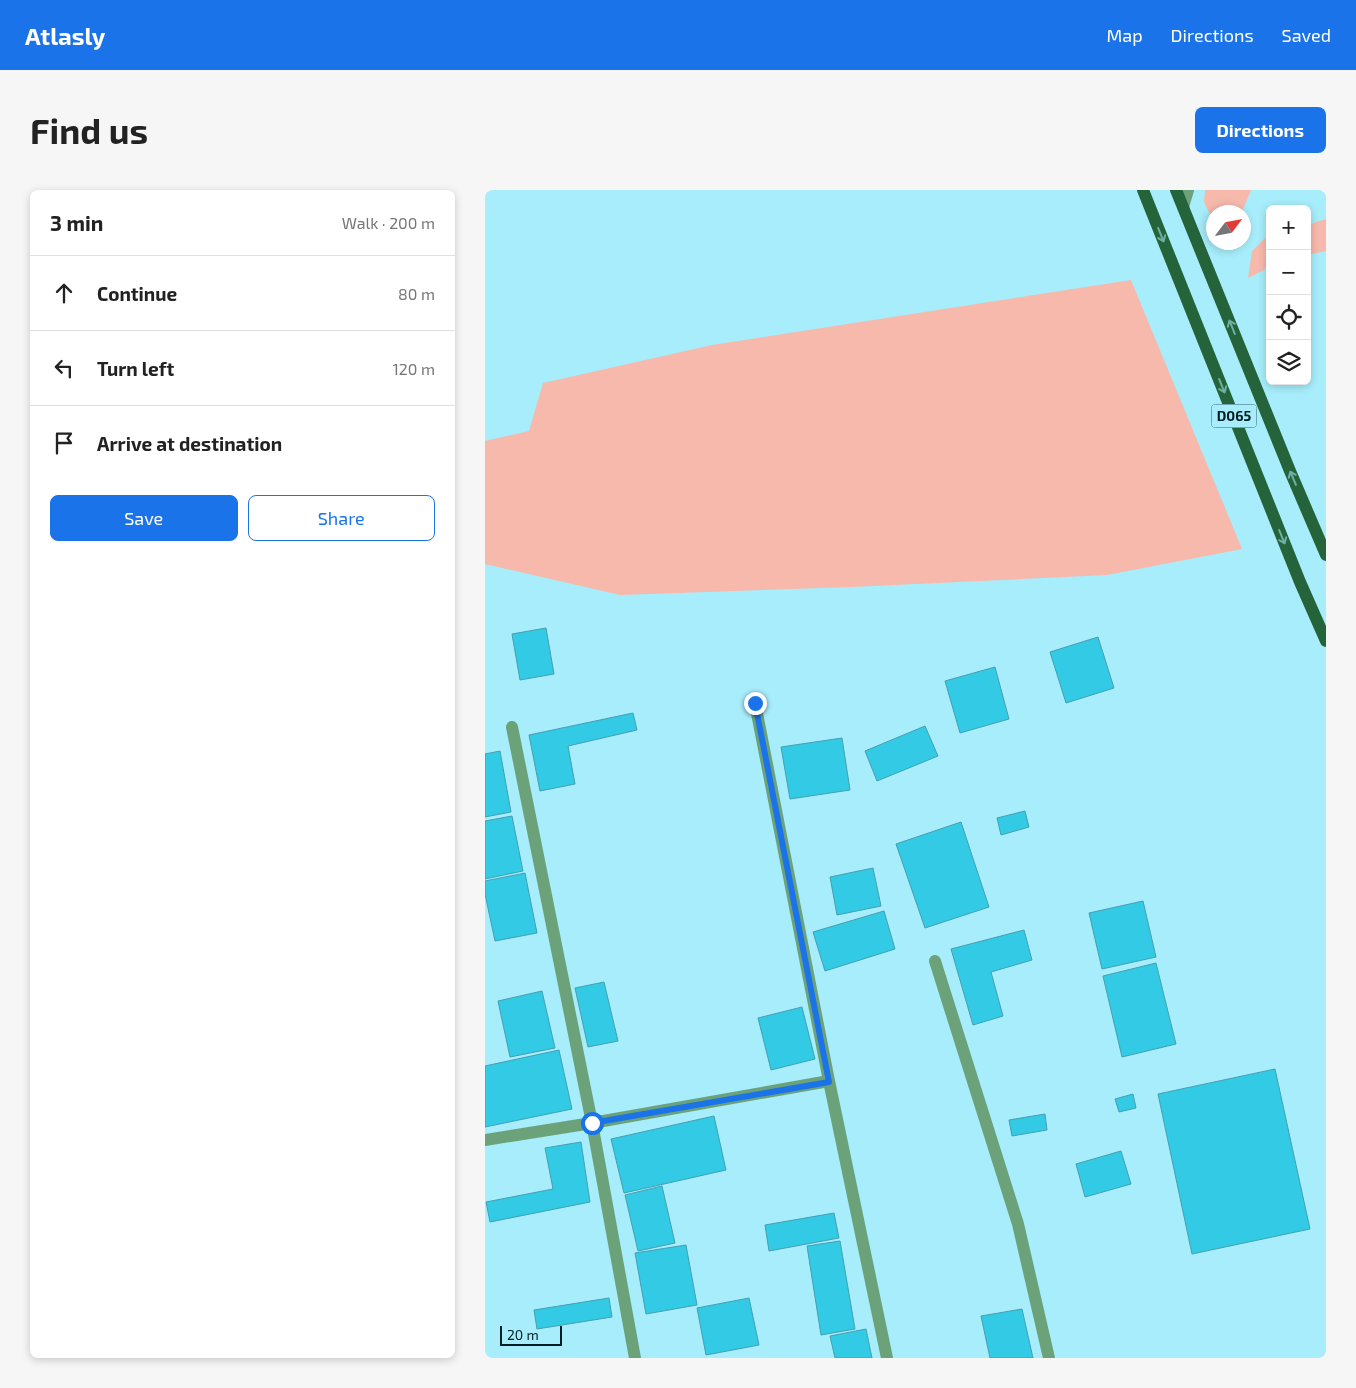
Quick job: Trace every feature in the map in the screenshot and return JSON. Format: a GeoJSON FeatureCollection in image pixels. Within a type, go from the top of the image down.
{"type":"FeatureCollection","features":[{"type":"Feature","properties":{"kind":"main road","name":"D065"},"geometry":{"type":"LineString","coordinates":[[1143,190],[1326,641]]}},
{"type":"Feature","properties":{"kind":"main road","name":"D065"},"geometry":{"type":"LineString","coordinates":[[1176,190],[1286,462],[1326,555]]}},
{"type":"Feature","properties":{"kind":"lane"},"geometry":{"type":"LineString","coordinates":[[1183,207],[1188,190]]}},
{"type":"Feature","properties":{"kind":"lane"},"geometry":{"type":"LineString","coordinates":[[755,703],[829,1082],[887,1358]]}},
{"type":"Feature","properties":{"kind":"lane"},"geometry":{"type":"LineString","coordinates":[[512,726],[592,1123],[635,1358]]}},
{"type":"Feature","properties":{"kind":"lane"},"geometry":{"type":"LineString","coordinates":[[935,961],[1018,1224],[1049,1358]]}},
{"type":"Feature","properties":{"kind":"lane"},"geometry":{"type":"LineString","coordinates":[[485,1140],[829,1082]]}},
{"type":"Feature","properties":{"kind":"shaded area"},"geometry":{"type":"Polygon","coordinates":[[[1205,190],[1251,190],[1245,205],[1206,206],[1204,202],[1205,190]]]}},
{"type":"Feature","properties":{"kind":"shaded area"},"geometry":{"type":"Polygon","coordinates":[[[1326,219],[1326,251],[1311,254],[1311,224],[1326,219]]]}},
{"type":"Feature","properties":{"kind":"shaded area"},"geometry":{"type":"Polygon","coordinates":[[[1266,237],[1266,269],[1248,278],[1252,251],[1266,237]]]}},
{"type":"Feature","properties":{"kind":"shaded area"},"geometry":{"type":"Polygon","coordinates":[[[1131,280],[1242,549],[1107,575],[620,595],[485,564],[485,441],[529,431],[543,383],[712,345],[1131,280]]]}},
{"type":"Feature","properties":{"kind":"building"},"geometry":{"type":"Polygon","coordinates":[[[546,628],[554,674],[520,680],[512,634],[546,628]]]}},
{"type":"Feature","properties":{"kind":"building"},"geometry":{"type":"Polygon","coordinates":[[[1098,637],[1114,688],[1066,703],[1050,652],[1098,637]]]}},
{"type":"Feature","properties":{"kind":"building"},"geometry":{"type":"Polygon","coordinates":[[[995,667],[1009,719],[960,733],[945,681],[995,667]]]}},
{"type":"Feature","properties":{"kind":"building"},"geometry":{"type":"Polygon","coordinates":[[[633,713],[637,730],[568,746],[575,784],[540,791],[529,735],[633,713]]]}},
{"type":"Feature","properties":{"kind":"building"},"geometry":{"type":"Polygon","coordinates":[[[925,726],[938,756],[877,781],[865,751],[925,726]]]}},
{"type":"Feature","properties":{"kind":"building"},"geometry":{"type":"Polygon","coordinates":[[[842,738],[850,790],[790,799],[781,747],[842,738]]]}},
{"type":"Feature","properties":{"kind":"building"},"geometry":{"type":"Polygon","coordinates":[[[500,751],[511,812],[485,817],[485,754],[500,751]]]}},
{"type":"Feature","properties":{"kind":"building"},"geometry":{"type":"Polygon","coordinates":[[[1025,811],[1029,827],[1001,835],[997,818],[1025,811]]]}},
{"type":"Feature","properties":{"kind":"building"},"geometry":{"type":"Polygon","coordinates":[[[512,816],[523,871],[485,879],[485,821],[512,816]]]}},
{"type":"Feature","properties":{"kind":"building"},"geometry":{"type":"Polygon","coordinates":[[[961,822],[989,907],[925,928],[896,844],[961,822]]]}},
{"type":"Feature","properties":{"kind":"building"},"geometry":{"type":"Polygon","coordinates":[[[873,868],[881,906],[837,915],[830,877],[873,868]]]}},
{"type":"Feature","properties":{"kind":"building"},"geometry":{"type":"Polygon","coordinates":[[[525,873],[537,933],[495,941],[485,894],[485,881],[525,873]]]}},
{"type":"Feature","properties":{"kind":"building"},"geometry":{"type":"Polygon","coordinates":[[[1143,901],[1156,957],[1102,969],[1089,913],[1143,901]]]}},
{"type":"Feature","properties":{"kind":"building"},"geometry":{"type":"Polygon","coordinates":[[[884,911],[895,949],[825,971],[813,932],[884,911]]]}},
{"type":"Feature","properties":{"kind":"building"},"geometry":{"type":"Polygon","coordinates":[[[1024,930],[1032,960],[991,972],[1003,1016],[973,1025],[951,949],[1024,930]]]}},
{"type":"Feature","properties":{"kind":"building"},"geometry":{"type":"Polygon","coordinates":[[[1156,963],[1176,1044],[1122,1057],[1103,976],[1156,963]]]}},
{"type":"Feature","properties":{"kind":"building"},"geometry":{"type":"Polygon","coordinates":[[[604,982],[618,1041],[588,1047],[575,988],[604,982]]]}},
{"type":"Feature","properties":{"kind":"building"},"geometry":{"type":"Polygon","coordinates":[[[542,991],[555,1048],[510,1057],[498,1001],[542,991]]]}},
{"type":"Feature","properties":{"kind":"building"},"geometry":{"type":"Polygon","coordinates":[[[802,1007],[815,1059],[771,1070],[758,1018],[802,1007]]]}},
{"type":"Feature","properties":{"kind":"building"},"geometry":{"type":"Polygon","coordinates":[[[559,1050],[572,1109],[485,1127],[485,1066],[559,1050]]]}},
{"type":"Feature","properties":{"kind":"building"},"geometry":{"type":"Polygon","coordinates":[[[1275,1069],[1310,1229],[1192,1254],[1158,1094],[1275,1069]]]}},
{"type":"Feature","properties":{"kind":"building"},"geometry":{"type":"Polygon","coordinates":[[[1133,1094],[1136,1108],[1119,1112],[1115,1099],[1133,1094]]]}},
{"type":"Feature","properties":{"kind":"building"},"geometry":{"type":"Polygon","coordinates":[[[1045,1114],[1047,1130],[1012,1136],[1009,1120],[1045,1114]]]}},
{"type":"Feature","properties":{"kind":"building"},"geometry":{"type":"Polygon","coordinates":[[[714,1116],[726,1170],[624,1193],[611,1139],[714,1116]]]}},
{"type":"Feature","properties":{"kind":"building"},"geometry":{"type":"Polygon","coordinates":[[[581,1142],[590,1202],[490,1222],[486,1202],[553,1189],[545,1148],[581,1142]]]}},
{"type":"Feature","properties":{"kind":"building"},"geometry":{"type":"Polygon","coordinates":[[[1121,1151],[1131,1184],[1085,1197],[1076,1164],[1121,1151]]]}},
{"type":"Feature","properties":{"kind":"building"},"geometry":{"type":"Polygon","coordinates":[[[662,1186],[675,1243],[638,1251],[625,1195],[662,1186]]]}},
{"type":"Feature","properties":{"kind":"building"},"geometry":{"type":"Polygon","coordinates":[[[834,1213],[839,1238],[769,1251],[765,1225],[834,1213]]]}},
{"type":"Feature","properties":{"kind":"building"},"geometry":{"type":"Polygon","coordinates":[[[840,1241],[855,1329],[821,1335],[807,1246],[840,1241]]]}},
{"type":"Feature","properties":{"kind":"building"},"geometry":{"type":"Polygon","coordinates":[[[686,1245],[697,1305],[646,1314],[635,1253],[686,1245]]]}},
{"type":"Feature","properties":{"kind":"building"},"geometry":{"type":"Polygon","coordinates":[[[609,1298],[612,1317],[537,1329],[534,1310],[609,1298]]]}},
{"type":"Feature","properties":{"kind":"building"},"geometry":{"type":"Polygon","coordinates":[[[749,1298],[759,1345],[706,1355],[697,1308],[749,1298]]]}},
{"type":"Feature","properties":{"kind":"building"},"geometry":{"type":"Polygon","coordinates":[[[1022,1309],[1033,1358],[990,1358],[981,1316],[1022,1309]]]}},
{"type":"Feature","properties":{"kind":"building"},"geometry":{"type":"Polygon","coordinates":[[[866,1329],[872,1358],[835,1358],[830,1336],[866,1329]]]}},
{"type":"Feature","properties":{"kind":"route"},"geometry":{"type":"LineString","coordinates":[[592,1123],[829,1082],[755,703]]}}]}
